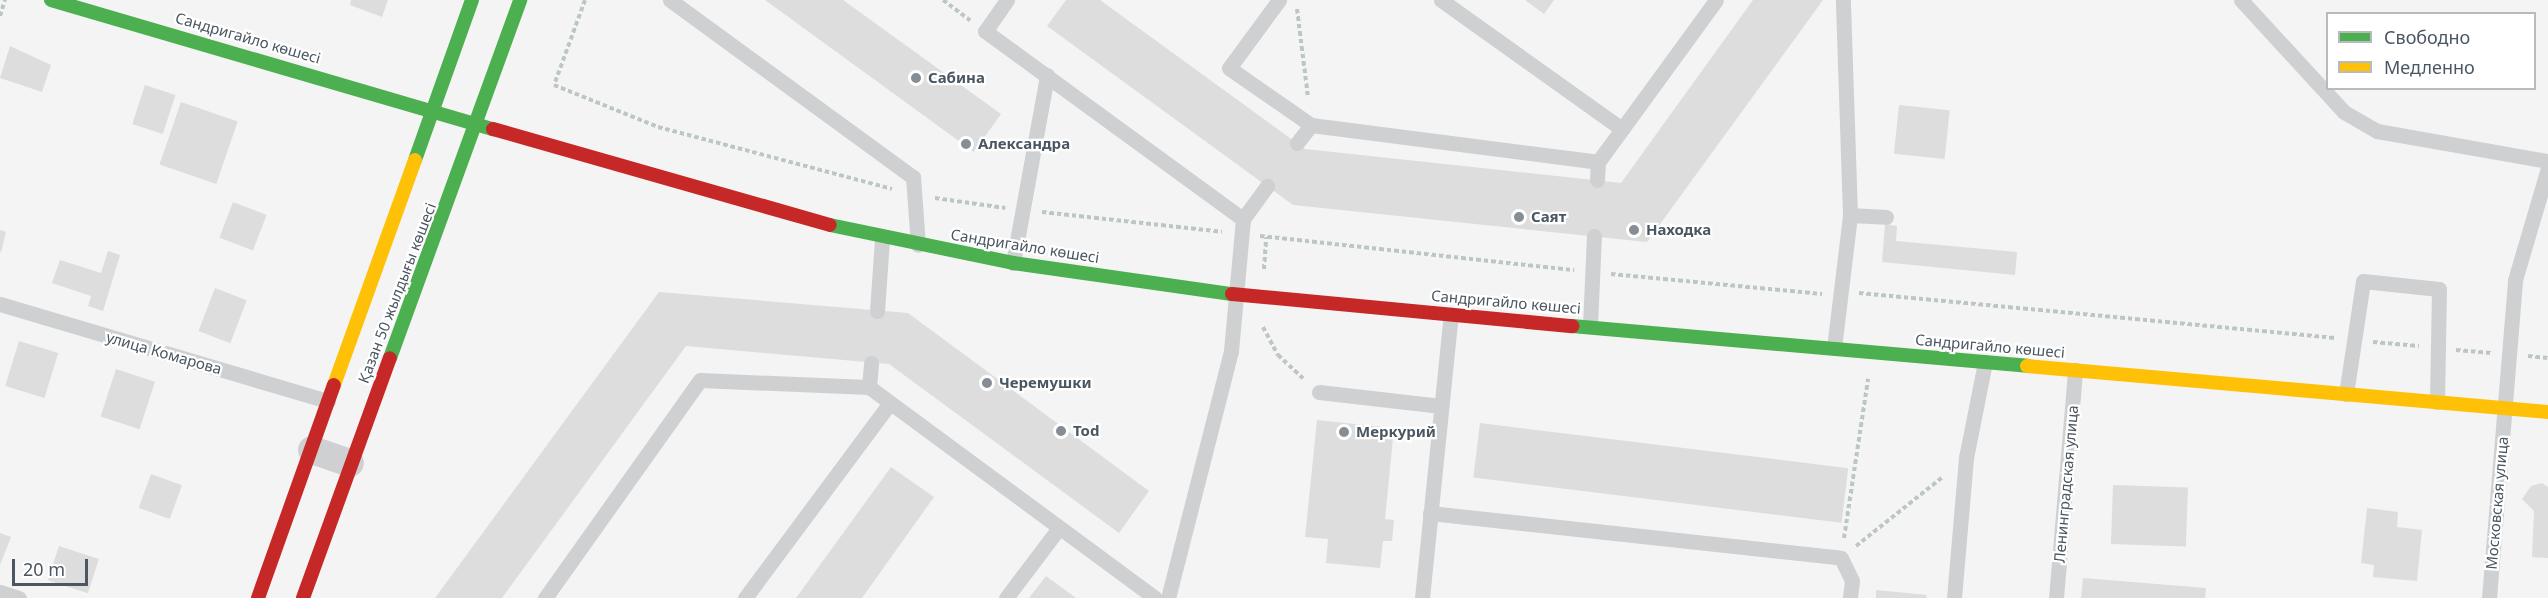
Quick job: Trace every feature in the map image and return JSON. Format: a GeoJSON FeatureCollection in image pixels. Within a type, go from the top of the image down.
{"type":"FeatureCollection","features":[{"type":"Feature","properties":{"kind":"street","name":"Сандригайло көшесі"},"geometry":{"type":"LineString","coordinates":[[51,0],[437,108],[882,238],[1013,263],[1261,298],[2548,412]]}},
{"type":"Feature","properties":{"kind":"street","name":"Қазан 50 жылдығы көшесі"},"geometry":{"type":"LineString","coordinates":[[258,598],[328,401],[437,108],[472,0]]}},
{"type":"Feature","properties":{"kind":"street","name":"Қазан 50 жылдығы көшесі"},"geometry":{"type":"LineString","coordinates":[[303,598],[350,464],[480,122],[520,0]]}},
{"type":"Feature","properties":{"kind":"street"},"geometry":{"type":"LineString","coordinates":[[312,450],[350,464]]}},
{"type":"Feature","properties":{"kind":"lane"},"geometry":{"type":"LineString","coordinates":[[670,0],[913,177],[918,245]]}},
{"type":"Feature","properties":{"kind":"lane"},"geometry":{"type":"LineString","coordinates":[[1007,0],[985,31],[1047,75],[1242,226]]}},
{"type":"Feature","properties":{"kind":"lane"},"geometry":{"type":"LineString","coordinates":[[1278,0],[1229,68],[1311,125],[1598,162]]}},
{"type":"Feature","properties":{"kind":"lane"},"geometry":{"type":"LineString","coordinates":[[1441,0],[1622,129]]}},
{"type":"Feature","properties":{"kind":"lane"},"geometry":{"type":"LineString","coordinates":[[1834,348],[1850,215],[1843,0]]}},
{"type":"Feature","properties":{"kind":"lane"},"geometry":{"type":"LineString","coordinates":[[2241,0],[2344,112],[2377,131],[2548,161]]}},
{"type":"Feature","properties":{"kind":"lane"},"geometry":{"type":"LineString","coordinates":[[1597,180],[1598,162],[1710,2]]}},
{"type":"Feature","properties":{"kind":"lane"},"geometry":{"type":"LineString","coordinates":[[1013,263],[1047,75]]}},
{"type":"Feature","properties":{"kind":"lane"},"geometry":{"type":"LineString","coordinates":[[1298,144],[1311,125]]}},
{"type":"Feature","properties":{"kind":"lane","name":"Московская улица"},"geometry":{"type":"LineString","coordinates":[[2489,598],[2515,280],[2548,168]]}},
{"type":"Feature","properties":{"kind":"lane"},"geometry":{"type":"LineString","coordinates":[[1168,598],[1231,351],[1242,226],[1267,186]]}},
{"type":"Feature","properties":{"kind":"lane"},"geometry":{"type":"LineString","coordinates":[[1850,215],[1886,217]]}},
{"type":"Feature","properties":{"kind":"lane"},"geometry":{"type":"LineString","coordinates":[[1590,326],[1594,237]]}},
{"type":"Feature","properties":{"kind":"lane"},"geometry":{"type":"LineString","coordinates":[[877,311],[882,238]]}},
{"type":"Feature","properties":{"kind":"lane"},"geometry":{"type":"LineString","coordinates":[[2346,394],[2363,281],[2439,289],[2437,402]]}},
{"type":"Feature","properties":{"kind":"lane","name":"улица Комарова"},"geometry":{"type":"LineString","coordinates":[[0,304],[328,401]]}},
{"type":"Feature","properties":{"kind":"lane"},"geometry":{"type":"LineString","coordinates":[[1422,598],[1451,314]]}},
{"type":"Feature","properties":{"kind":"lane"},"geometry":{"type":"LineString","coordinates":[[1954,598],[1966,458],[1985,362]]}},
{"type":"Feature","properties":{"kind":"lane"},"geometry":{"type":"LineString","coordinates":[[869,387],[871,363]]}},
{"type":"Feature","properties":{"kind":"lane","name":"Ленинградская улица"},"geometry":{"type":"LineString","coordinates":[[2056,598],[2075,370]]}},
{"type":"Feature","properties":{"kind":"lane"},"geometry":{"type":"LineString","coordinates":[[546,598],[700,380],[869,387],[1155,598]]}},
{"type":"Feature","properties":{"kind":"lane"},"geometry":{"type":"LineString","coordinates":[[1319,392],[1441,406]]}},
{"type":"Feature","properties":{"kind":"lane"},"geometry":{"type":"LineString","coordinates":[[745,598],[890,403]]}},
{"type":"Feature","properties":{"kind":"lane"},"geometry":{"type":"LineString","coordinates":[[1430,513],[1840,558],[1852,580],[1850,598]]}},
{"type":"Feature","properties":{"kind":"lane"},"geometry":{"type":"LineString","coordinates":[[1006,598],[1059,528]]}},
{"type":"Feature","properties":{"kind":"lane"},"geometry":{"type":"LineString","coordinates":[[0,592],[19,598]]}},
{"type":"Feature","properties":{"kind":"path"},"geometry":{"type":"LineString","coordinates":[[0,16],[5,0]]}},
{"type":"Feature","properties":{"kind":"path"},"geometry":{"type":"LineString","coordinates":[[585,0],[554,85],[658,127],[914,194],[1022,210],[1242,226],[1593,272],[1802,295],[1840,291],[2548,358]]}},
{"type":"Feature","properties":{"kind":"path"},"geometry":{"type":"LineString","coordinates":[[943,0],[985,31]]}},
{"type":"Feature","properties":{"kind":"path"},"geometry":{"type":"LineString","coordinates":[[1296,0],[1311,125]]}},
{"type":"Feature","properties":{"kind":"path"},"geometry":{"type":"LineString","coordinates":[[1261,298],[1263,330],[1273,346],[1319,392]]}},
{"type":"Feature","properties":{"kind":"path"},"geometry":{"type":"LineString","coordinates":[[1840,558],[1872,352]]}},
{"type":"Feature","properties":{"kind":"path"},"geometry":{"type":"LineString","coordinates":[[1840,558],[1966,458]]}},
{"type":"Feature","properties":{"kind":"building"},"geometry":{"type":"Polygon","coordinates":[[[351,0],[388,0],[382,17],[350,5],[351,0]]]}},
{"type":"Feature","properties":{"kind":"building"},"geometry":{"type":"Polygon","coordinates":[[[765,0],[843,0],[1001,114],[974,152],[765,0]]]}},
{"type":"Feature","properties":{"kind":"building"},"geometry":{"type":"Polygon","coordinates":[[[1066,0],[1100,0],[1305,149],[1621,183],[1753,0],[1823,0],[1647,242],[1293,205],[1047,26],[1066,0]]]}},
{"type":"Feature","properties":{"kind":"building"},"geometry":{"type":"Polygon","coordinates":[[[1525,0],[1554,0],[1544,14],[1525,0]]]}},
{"type":"Feature","properties":{"kind":"building"},"geometry":{"type":"Polygon","coordinates":[[[10,46],[51,65],[42,92],[0,78],[10,46]]]}},
{"type":"Feature","properties":{"kind":"building"},"geometry":{"type":"Polygon","coordinates":[[[145,85],[175,95],[163,134],[132,124],[145,85]]]}},
{"type":"Feature","properties":{"kind":"building"},"geometry":{"type":"Polygon","coordinates":[[[181,102],[238,122],[216,184],[160,164],[181,102]]]}},
{"type":"Feature","properties":{"kind":"building"},"geometry":{"type":"Polygon","coordinates":[[[1899,105],[1950,110],[1945,159],[1894,154],[1899,105]]]}},
{"type":"Feature","properties":{"kind":"building"},"geometry":{"type":"Polygon","coordinates":[[[233,202],[267,215],[253,250],[219,237],[233,202]]]}},
{"type":"Feature","properties":{"kind":"building"},"geometry":{"type":"Polygon","coordinates":[[[1885,224],[1897,226],[1896,241],[2017,252],[2015,275],[1882,262],[1885,224]]]}},
{"type":"Feature","properties":{"kind":"building"},"geometry":{"type":"Polygon","coordinates":[[[0,230],[6,232],[1,252],[0,252],[0,230]]]}},
{"type":"Feature","properties":{"kind":"building"},"geometry":{"type":"Polygon","coordinates":[[[108,251],[120,255],[103,311],[88,306],[91,296],[52,283],[60,260],[101,273],[108,251]]]}},
{"type":"Feature","properties":{"kind":"building"},"geometry":{"type":"Polygon","coordinates":[[[215,288],[247,300],[230,343],[199,331],[215,288]]]}},
{"type":"Feature","properties":{"kind":"building"},"geometry":{"type":"Polygon","coordinates":[[[659,292],[908,313],[1149,491],[1119,533],[889,364],[686,346],[502,598],[435,598],[659,292]]]}},
{"type":"Feature","properties":{"kind":"building"},"geometry":{"type":"Polygon","coordinates":[[[19,341],[58,353],[44,398],[5,386],[19,341]]]}},
{"type":"Feature","properties":{"kind":"building"},"geometry":{"type":"Polygon","coordinates":[[[116,369],[155,382],[140,429],[101,417],[116,369]]]}},
{"type":"Feature","properties":{"kind":"building"},"geometry":{"type":"Polygon","coordinates":[[[1317,420],[1394,428],[1385,519],[1394,520],[1392,541],[1383,541],[1380,568],[1326,563],[1328,539],[1305,537],[1317,420]]]}},
{"type":"Feature","properties":{"kind":"building"},"geometry":{"type":"Polygon","coordinates":[[[1480,423],[1848,468],[1842,523],[1473,478],[1480,423]]]}},
{"type":"Feature","properties":{"kind":"building"},"geometry":{"type":"Polygon","coordinates":[[[891,467],[934,497],[862,598],[796,598],[891,467]]]}},
{"type":"Feature","properties":{"kind":"building"},"geometry":{"type":"Polygon","coordinates":[[[151,474],[182,485],[170,519],[139,508],[151,474]]]}},
{"type":"Feature","properties":{"kind":"building"},"geometry":{"type":"Polygon","coordinates":[[[2542,483],[2548,487],[2548,558],[2532,557],[2534,511],[2522,499],[2531,486],[2542,483]]]}},
{"type":"Feature","properties":{"kind":"building"},"geometry":{"type":"Polygon","coordinates":[[[2113,485],[2188,488],[2186,547],[2111,544],[2113,485]]]}},
{"type":"Feature","properties":{"kind":"building"},"geometry":{"type":"Polygon","coordinates":[[[2367,508],[2398,512],[2397,527],[2422,530],[2417,581],[2373,577],[2374,565],[2361,563],[2367,508]]]}},
{"type":"Feature","properties":{"kind":"building"},"geometry":{"type":"Polygon","coordinates":[[[0,533],[11,537],[0,565],[0,533]]]}},
{"type":"Feature","properties":{"kind":"building"},"geometry":{"type":"Polygon","coordinates":[[[59,546],[99,559],[88,593],[48,580],[59,546]]]}},
{"type":"Feature","properties":{"kind":"building"},"geometry":{"type":"Polygon","coordinates":[[[1046,576],[1076,598],[1029,598],[1046,576]]]}},
{"type":"Feature","properties":{"kind":"building"},"geometry":{"type":"Polygon","coordinates":[[[2083,578],[2206,588],[2205,598],[2081,598],[2083,578]]]}},
{"type":"Feature","properties":{"kind":"building"},"geometry":{"type":"Polygon","coordinates":[[[1876,590],[1927,595],[1926,598],[1876,598],[1876,590]]]}},
{"type":"Feature","properties":{"kind":"traffic: fast"},"geometry":{"type":"LineString","coordinates":[[51,0],[493,129]]}},
{"type":"Feature","properties":{"kind":"traffic: fast"},"geometry":{"type":"LineString","coordinates":[[415,160],[472,0]]}},
{"type":"Feature","properties":{"kind":"traffic: fast"},"geometry":{"type":"LineString","coordinates":[[390,358],[520,0]]}},
{"type":"Feature","properties":{"kind":"traffic: fast"},"geometry":{"type":"LineString","coordinates":[[830,225],[1013,263],[1232,294]]}},
{"type":"Feature","properties":{"kind":"traffic: fast"},"geometry":{"type":"LineString","coordinates":[[1572,326],[2027,366]]}},
{"type":"Feature","properties":{"kind":"traffic: slow"},"geometry":{"type":"LineString","coordinates":[[334,385],[415,160]]}},
{"type":"Feature","properties":{"kind":"traffic: slow"},"geometry":{"type":"LineString","coordinates":[[2027,366],[2548,412]]}},
{"type":"Feature","properties":{"kind":"traffic: jam"},"geometry":{"type":"LineString","coordinates":[[493,129],[830,225]]}},
{"type":"Feature","properties":{"kind":"traffic: jam"},"geometry":{"type":"LineString","coordinates":[[1232,294],[1572,326]]}},
{"type":"Feature","properties":{"kind":"traffic: jam"},"geometry":{"type":"LineString","coordinates":[[303,598],[390,358]]}},
{"type":"Feature","properties":{"kind":"traffic: jam"},"geometry":{"type":"LineString","coordinates":[[258,598],[334,385]]}},
{"type":"Feature","properties":{"kind":"place","name":"Сабина"},"geometry":{"type":"Point","coordinates":[916,78]}},
{"type":"Feature","properties":{"kind":"place","name":"Александра"},"geometry":{"type":"Point","coordinates":[966,144]}},
{"type":"Feature","properties":{"kind":"place","name":"Саят"},"geometry":{"type":"Point","coordinates":[1519,217]}},
{"type":"Feature","properties":{"kind":"place","name":"Находка"},"geometry":{"type":"Point","coordinates":[1634,230]}},
{"type":"Feature","properties":{"kind":"place","name":"Черемушки"},"geometry":{"type":"Point","coordinates":[987,383]}},
{"type":"Feature","properties":{"kind":"place","name":"Tod"},"geometry":{"type":"Point","coordinates":[1061,431]}},
{"type":"Feature","properties":{"kind":"place","name":"Меркурий"},"geometry":{"type":"Point","coordinates":[1344,432]}}]}
